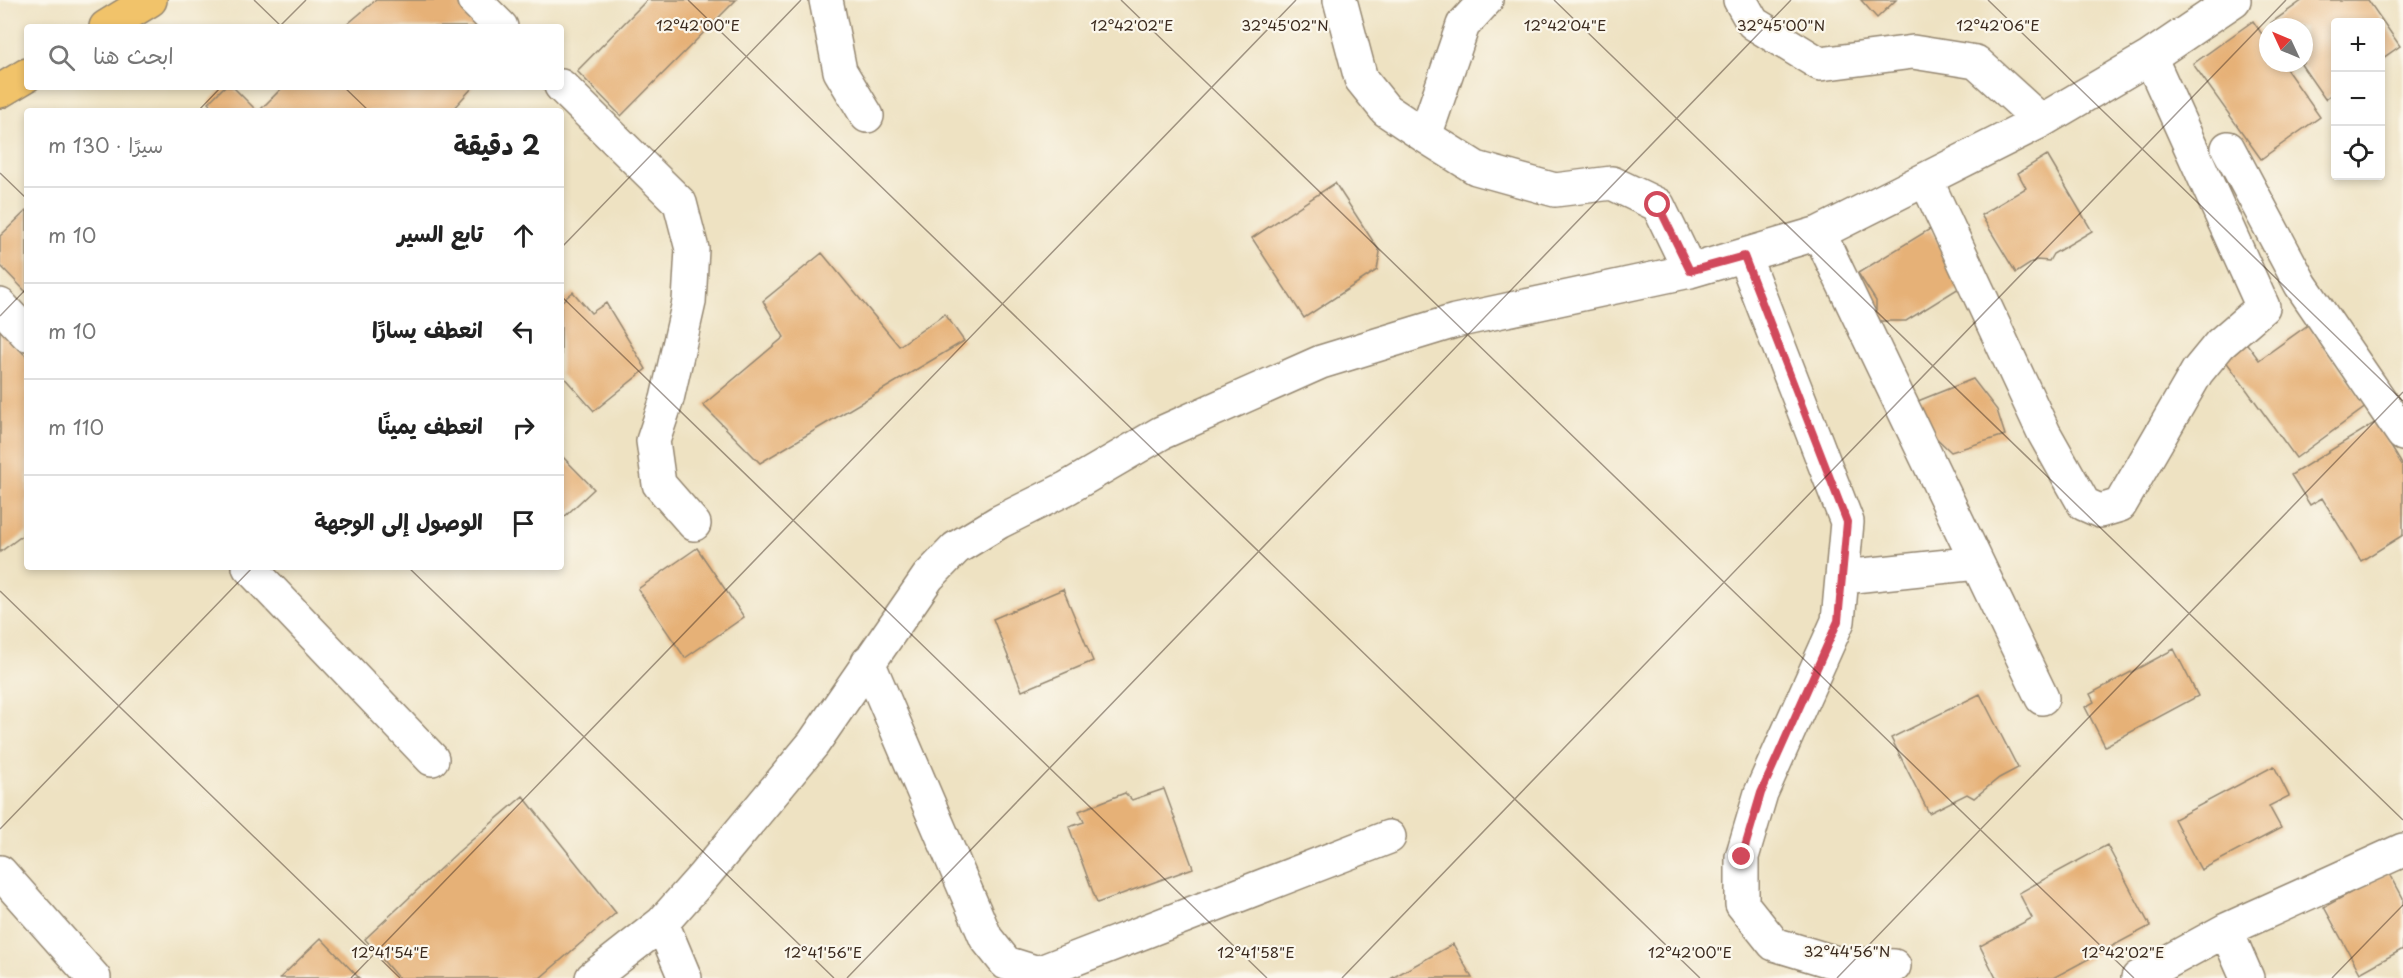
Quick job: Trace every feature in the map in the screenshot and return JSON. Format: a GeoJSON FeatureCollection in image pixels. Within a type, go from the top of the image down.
{"type":"FeatureCollection","features":[{"type":"Feature","properties":{"kind":"highway"},"geometry":{"type":"LineString","coordinates":[[111,24],[150,0]]}},
{"type":"Feature","properties":{"kind":"highway"},"geometry":{"type":"LineString","coordinates":[[0,91],[24,77]]}},
{"type":"Feature","properties":{"kind":"street"},"geometry":{"type":"LineString","coordinates":[[474,0],[498,24]]}},
{"type":"Feature","properties":{"kind":"street"},"geometry":{"type":"LineString","coordinates":[[826,0],[840,71],[867,116]]}},
{"type":"Feature","properties":{"kind":"street"},"geometry":{"type":"LineString","coordinates":[[1340,0],[1361,79],[1386,110],[1476,168],[1556,190],[1612,183],[1658,205],[1690,271]]}},
{"type":"Feature","properties":{"kind":"street"},"geometry":{"type":"LineString","coordinates":[[1425,136],[1463,25],[1486,0]]}},
{"type":"Feature","properties":{"kind":"street"},"geometry":{"type":"LineString","coordinates":[[1740,0],[1753,23],[1820,64],[1913,52],[1976,62],[2041,121]]}},
{"type":"Feature","properties":{"kind":"street"},"geometry":{"type":"LineString","coordinates":[[592,978],[662,923],[813,744],[928,578],[956,548],[999,522],[1067,488],[1161,433],[1321,362],[1455,321],[1690,271],[1819,233],[2041,121],[2150,57],[2234,0]]}},
{"type":"Feature","properties":{"kind":"street"},"geometry":{"type":"LineString","coordinates":[[1926,180],[2044,433],[2084,504],[2100,511],[2120,505],[2197,372],[2220,344],[2263,307],[2150,57]]}},
{"type":"Feature","properties":{"kind":"street"},"geometry":{"type":"LineString","coordinates":[[564,89],[680,203],[692,249],[689,302],[668,399],[653,441],[659,484],[694,524]]}},
{"type":"Feature","properties":{"kind":"street"},"geometry":{"type":"LineString","coordinates":[[2228,148],[2301,285],[2403,434]]}},
{"type":"Feature","properties":{"kind":"street"},"geometry":{"type":"LineString","coordinates":[[1819,233],[2042,698]]}},
{"type":"Feature","properties":{"kind":"street"},"geometry":{"type":"LineString","coordinates":[[1744,256],[1847,522],[1844,577],[1838,621],[1761,793],[1742,857],[1742,904],[1774,944],[1838,963],[1894,966]]}},
{"type":"Feature","properties":{"kind":"street"},"geometry":{"type":"LineString","coordinates":[[0,281],[24,305]]}},
{"type":"Feature","properties":{"kind":"street"},"geometry":{"type":"LineString","coordinates":[[0,304],[24,331]]}},
{"type":"Feature","properties":{"kind":"street"},"geometry":{"type":"LineString","coordinates":[[1844,577],[1977,562]]}},
{"type":"Feature","properties":{"kind":"street"},"geometry":{"type":"LineString","coordinates":[[252,570],[432,759]]}},
{"type":"Feature","properties":{"kind":"street"},"geometry":{"type":"LineString","coordinates":[[868,662],[986,938],[1006,963],[1038,973],[1389,837]]}},
{"type":"Feature","properties":{"kind":"street"},"geometry":{"type":"LineString","coordinates":[[2138,978],[2226,930],[2403,850]]}},
{"type":"Feature","properties":{"kind":"street"},"geometry":{"type":"LineString","coordinates":[[0,872],[94,978]]}},
{"type":"Feature","properties":{"kind":"street"},"geometry":{"type":"LineString","coordinates":[[662,923],[685,978]]}},
{"type":"Feature","properties":{"kind":"street"},"geometry":{"type":"LineString","coordinates":[[2226,930],[2247,978]]}},
{"type":"Feature","properties":{"kind":"building"},"geometry":{"type":"Polygon","coordinates":[[[376,0],[458,0],[484,24],[348,24],[376,0]]]}},
{"type":"Feature","properties":{"kind":"building"},"geometry":{"type":"Polygon","coordinates":[[[647,0],[736,0],[621,116],[577,71],[647,0]]]}},
{"type":"Feature","properties":{"kind":"building"},"geometry":{"type":"Polygon","coordinates":[[[1861,0],[1896,0],[1877,18],[1861,0]]]}},
{"type":"Feature","properties":{"kind":"building"},"geometry":{"type":"Polygon","coordinates":[[[2303,0],[2368,0],[2381,18],[2331,18],[2331,95],[2325,99],[2306,72],[2313,72],[2313,18],[2278,18],[2303,0]]]}},
{"type":"Feature","properties":{"kind":"building"},"geometry":{"type":"Polygon","coordinates":[[[2253,21],[2259,30],[2259,72],[2288,72],[2320,117],[2261,159],[2193,64],[2253,21]]]}},
{"type":"Feature","properties":{"kind":"building"},"geometry":{"type":"Polygon","coordinates":[[[2385,24],[2400,46],[2385,56],[2385,24]]]}},
{"type":"Feature","properties":{"kind":"building"},"geometry":{"type":"Polygon","coordinates":[[[221,90],[236,90],[254,108],[213,108],[208,103],[221,90]]]}},
{"type":"Feature","properties":{"kind":"building"},"geometry":{"type":"Polygon","coordinates":[[[280,90],[470,90],[454,108],[262,108],[280,90]]]}},
{"type":"Feature","properties":{"kind":"building"},"geometry":{"type":"Polygon","coordinates":[[[2047,155],[2092,231],[2053,254],[2049,261],[2036,260],[2016,273],[1981,215],[2026,188],[2018,173],[2047,155]]]}},
{"type":"Feature","properties":{"kind":"building"},"geometry":{"type":"Polygon","coordinates":[[[1335,183],[1380,252],[1377,270],[1304,318],[1252,238],[1335,183]]]}},
{"type":"Feature","properties":{"kind":"building"},"geometry":{"type":"Polygon","coordinates":[[[24,213],[24,290],[0,265],[0,236],[24,213]]]}},
{"type":"Feature","properties":{"kind":"building"},"geometry":{"type":"Polygon","coordinates":[[[1930,229],[1964,285],[1906,321],[1876,321],[1876,301],[1858,273],[1930,229]]]}},
{"type":"Feature","properties":{"kind":"building"},"geometry":{"type":"Polygon","coordinates":[[[822,253],[899,346],[945,314],[964,341],[760,463],[703,405],[784,337],[763,301],[822,253]]]}},
{"type":"Feature","properties":{"kind":"building"},"geometry":{"type":"Polygon","coordinates":[[[573,292],[591,313],[606,303],[646,369],[594,411],[564,377],[564,300],[573,292]]]}},
{"type":"Feature","properties":{"kind":"building"},"geometry":{"type":"Polygon","coordinates":[[[2308,325],[2367,406],[2296,458],[2220,353],[2242,337],[2259,360],[2308,325]]]}},
{"type":"Feature","properties":{"kind":"building"},"geometry":{"type":"Polygon","coordinates":[[[0,330],[24,354],[24,534],[0,552],[0,330]]]}},
{"type":"Feature","properties":{"kind":"building"},"geometry":{"type":"Polygon","coordinates":[[[1973,379],[1997,410],[2005,435],[1951,452],[1929,431],[1918,401],[1973,379]]]}},
{"type":"Feature","properties":{"kind":"building"},"geometry":{"type":"Polygon","coordinates":[[[2376,422],[2403,466],[2403,535],[2361,561],[2322,498],[2310,505],[2291,475],[2376,422]]]}},
{"type":"Feature","properties":{"kind":"building"},"geometry":{"type":"Polygon","coordinates":[[[564,458],[594,489],[564,517],[564,458]]]}},
{"type":"Feature","properties":{"kind":"building"},"geometry":{"type":"Polygon","coordinates":[[[697,548],[744,617],[685,658],[638,589],[697,548]]]}},
{"type":"Feature","properties":{"kind":"building"},"geometry":{"type":"Polygon","coordinates":[[[1063,589],[1093,661],[1022,691],[993,619],[1063,589]]]}},
{"type":"Feature","properties":{"kind":"building"},"geometry":{"type":"Polygon","coordinates":[[[2174,649],[2198,696],[2105,746],[2085,707],[2094,702],[2090,694],[2174,649]]]}},
{"type":"Feature","properties":{"kind":"building"},"geometry":{"type":"Polygon","coordinates":[[[1980,694],[2018,768],[1999,778],[1974,798],[1967,794],[1929,813],[1891,738],[1980,694]]]}},
{"type":"Feature","properties":{"kind":"building"},"geometry":{"type":"Polygon","coordinates":[[[2274,766],[2289,796],[2269,806],[2281,828],[2201,870],[2174,819],[2274,766]]]}},
{"type":"Feature","properties":{"kind":"building"},"geometry":{"type":"Polygon","coordinates":[[[1164,789],[1193,868],[1097,903],[1069,827],[1084,822],[1079,811],[1125,793],[1132,800],[1164,789]]]}},
{"type":"Feature","properties":{"kind":"building"},"geometry":{"type":"Polygon","coordinates":[[[523,796],[616,913],[540,978],[398,978],[365,939],[458,852],[523,796]]]}},
{"type":"Feature","properties":{"kind":"building"},"geometry":{"type":"Polygon","coordinates":[[[2107,845],[2150,926],[2053,978],[1996,978],[1980,946],[2032,918],[2019,893],[2107,845]]]}},
{"type":"Feature","properties":{"kind":"building"},"geometry":{"type":"Polygon","coordinates":[[[2389,872],[2403,898],[2403,949],[2360,973],[2324,907],[2389,872]]]}},
{"type":"Feature","properties":{"kind":"building"},"geometry":{"type":"Polygon","coordinates":[[[321,938],[359,978],[280,978],[321,938]]]}},
{"type":"Feature","properties":{"kind":"building"},"geometry":{"type":"Polygon","coordinates":[[[1453,944],[1472,978],[1392,978],[1453,944]]]}},
{"type":"Feature","properties":{"kind":"route"},"geometry":{"type":"LineString","coordinates":[[1658,205],[1690,271],[1744,256],[1847,522],[1844,577],[1838,621],[1761,793],[1742,857]]}}]}
